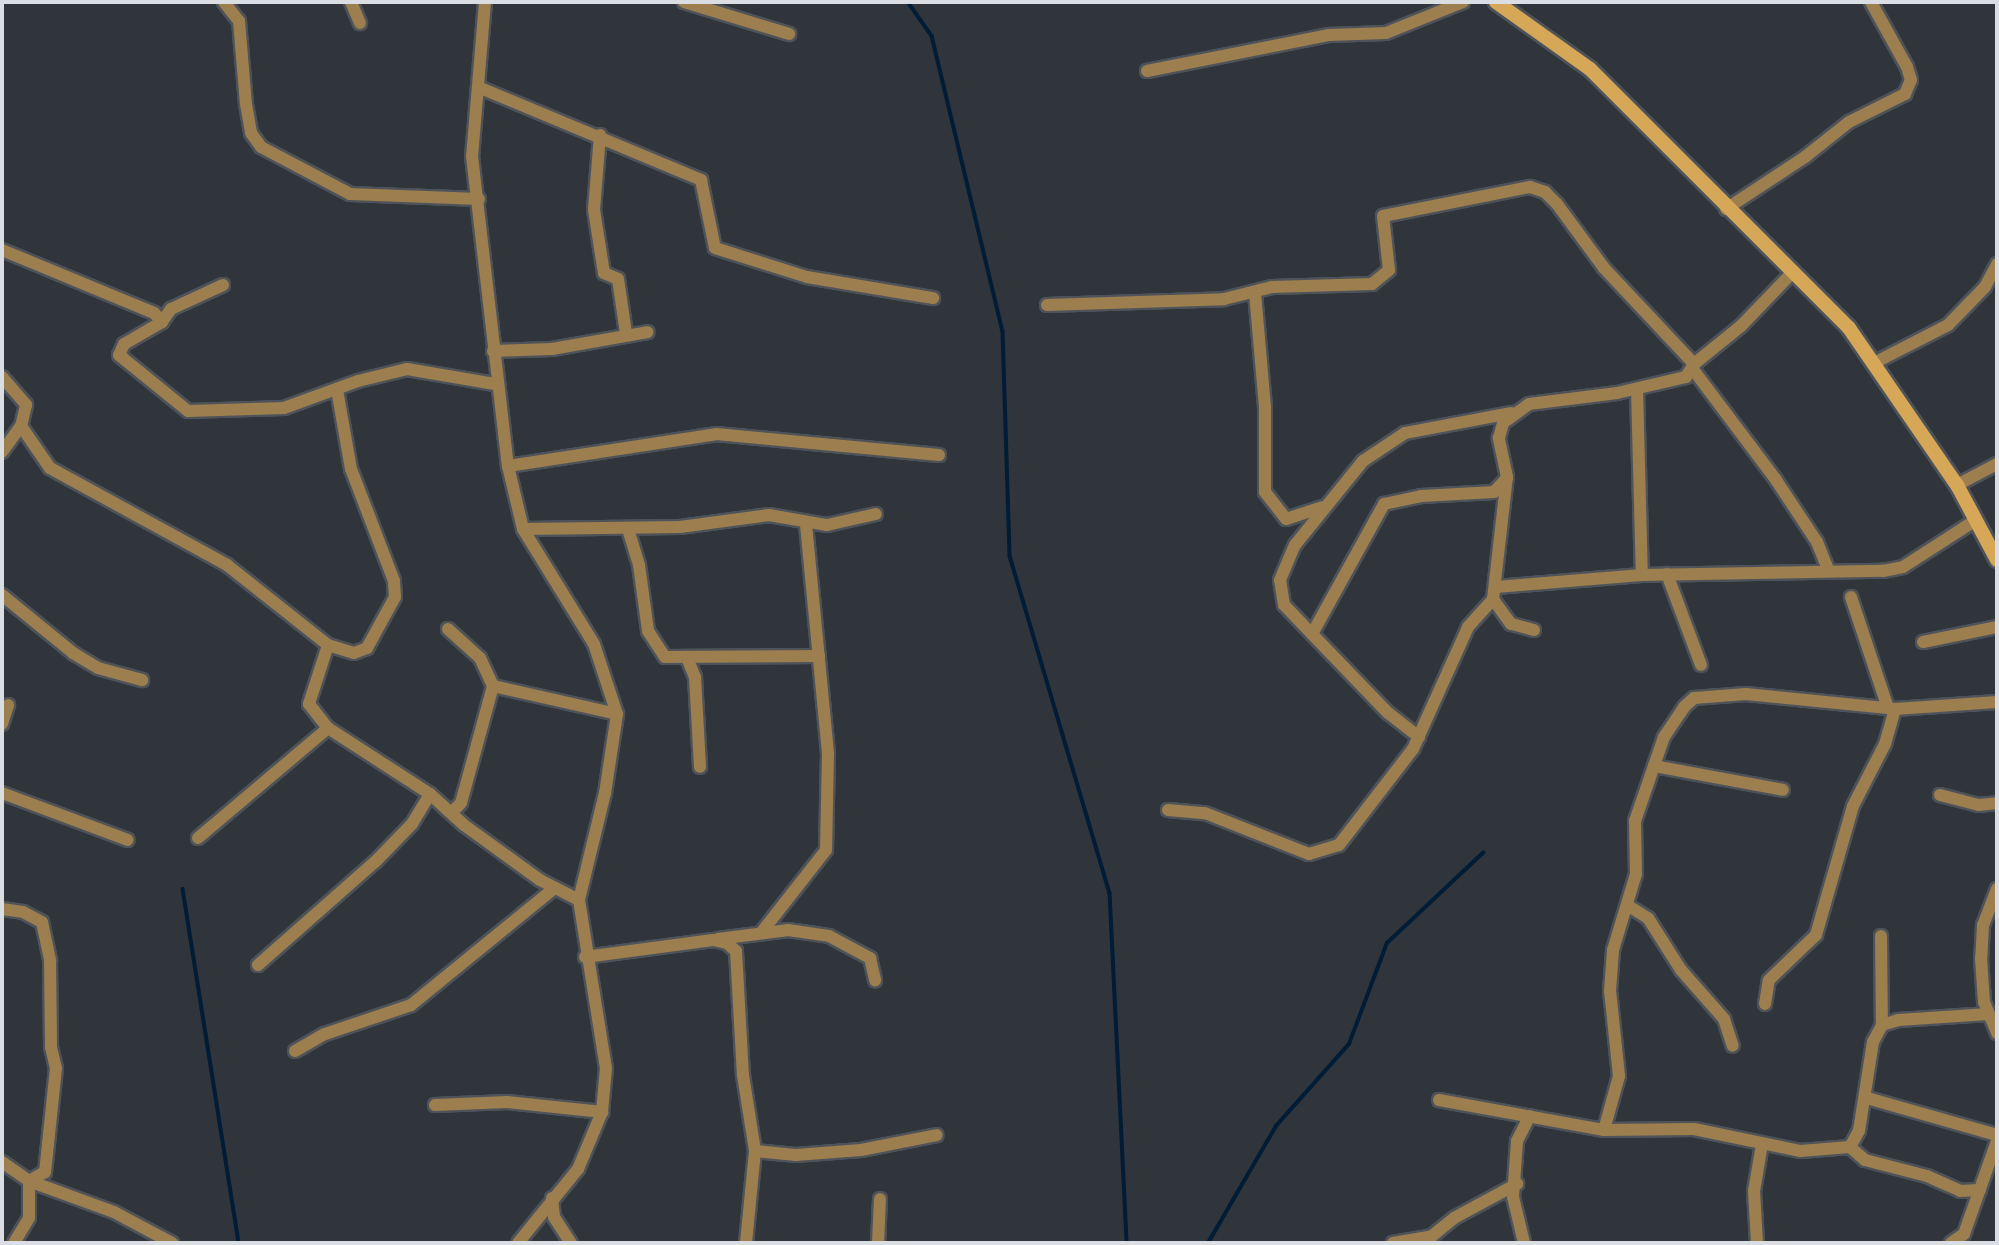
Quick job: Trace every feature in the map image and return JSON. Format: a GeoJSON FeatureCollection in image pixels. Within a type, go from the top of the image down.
{"type":"FeatureCollection","features":[{"type":"Feature","properties":{"kind":"street"},"geometry":{"type":"LineString","coordinates":[[224,2],[239,21],[251,133],[261,147],[350,194],[479,199]]}},
{"type":"Feature","properties":{"kind":"street"},"geometry":{"type":"LineString","coordinates":[[351,2],[360,23]]}},
{"type":"Feature","properties":{"kind":"street"},"geometry":{"type":"LineString","coordinates":[[485,2],[472,156],[479,199],[495,384],[508,466],[523,529],[594,644],[617,714],[605,793],[579,900],[585,957],[606,1068],[602,1112],[578,1169],[518,1243]]}},
{"type":"Feature","properties":{"kind":"street"},"geometry":{"type":"LineString","coordinates":[[684,2],[789,34]]}},
{"type":"Feature","properties":{"kind":"street"},"geometry":{"type":"LineString","coordinates":[[1147,71],[1302,40],[1386,33],[1463,2]]}},
{"type":"Feature","properties":{"kind":"street"},"geometry":{"type":"LineString","coordinates":[[1496,2],[1590,69],[1726,209],[1849,327],[1957,485],[1997,560]]}},
{"type":"Feature","properties":{"kind":"street"},"geometry":{"type":"LineString","coordinates":[[1726,209],[1805,158],[1849,122],[1905,94],[1911,80],[1907,67],[1871,2]]}},
{"type":"Feature","properties":{"kind":"street"},"geometry":{"type":"LineString","coordinates":[[478,87],[600,135],[701,180],[715,248],[807,277],[933,298]]}},
{"type":"Feature","properties":{"kind":"street"},"geometry":{"type":"LineString","coordinates":[[600,135],[594,210],[604,273],[618,279],[626,333]]}},
{"type":"Feature","properties":{"kind":"street"},"geometry":{"type":"LineString","coordinates":[[1047,305],[1224,299],[1289,286],[1372,284],[1389,270],[1384,216],[1530,187],[1545,192],[1557,204],[1604,268],[1693,366],[1776,480],[1817,542],[1829,571]]}},
{"type":"Feature","properties":{"kind":"street"},"geometry":{"type":"LineString","coordinates":[[2,250],[154,313],[162,322]]}},
{"type":"Feature","properties":{"kind":"street"},"geometry":{"type":"LineString","coordinates":[[1874,363],[1948,325],[1985,287],[1997,264]]}},
{"type":"Feature","properties":{"kind":"street"},"geometry":{"type":"LineString","coordinates":[[1419,737],[1388,713],[1284,605],[1280,580],[1295,545],[1323,507],[1363,461],[1405,433],[1511,412],[1546,400],[1637,389],[1686,377],[1693,366],[1741,326],[1793,272]]}},
{"type":"Feature","properties":{"kind":"street"},"geometry":{"type":"LineString","coordinates":[[223,285],[171,309],[162,322],[124,344],[118,355],[188,411],[284,408],[407,369],[495,384]]}},
{"type":"Feature","properties":{"kind":"street"},"geometry":{"type":"LineString","coordinates":[[1255,293],[1265,407],[1265,492],[1286,519],[1323,507]]}},
{"type":"Feature","properties":{"kind":"street"},"geometry":{"type":"LineString","coordinates":[[493,351],[552,349],[626,333],[648,332]]}},
{"type":"Feature","properties":{"kind":"street"},"geometry":{"type":"LineString","coordinates":[[2,377],[26,405],[21,426],[2,452]]}},
{"type":"Feature","properties":{"kind":"street"},"geometry":{"type":"LineString","coordinates":[[1637,389],[1642,575]]}},
{"type":"Feature","properties":{"kind":"street"},"geometry":{"type":"LineString","coordinates":[[21,426],[50,468],[226,565],[328,645],[354,653],[367,648],[395,597],[394,581],[351,470],[337,390]]}},
{"type":"Feature","properties":{"kind":"street"},"geometry":{"type":"LineString","coordinates":[[1168,810],[1205,813],[1309,854],[1339,845],[1377,800],[1419,737],[1468,627],[1494,593],[1507,477],[1499,438],[1511,412]]}},
{"type":"Feature","properties":{"kind":"street"},"geometry":{"type":"LineString","coordinates":[[508,466],[716,434],[939,455]]}},
{"type":"Feature","properties":{"kind":"street"},"geometry":{"type":"LineString","coordinates":[[1957,485],[1997,464]]}},
{"type":"Feature","properties":{"kind":"street"},"geometry":{"type":"LineString","coordinates":[[1312,634],[1384,504],[1421,496],[1494,492],[1507,477]]}},
{"type":"Feature","properties":{"kind":"street"},"geometry":{"type":"LineString","coordinates":[[523,529],[628,529],[769,515],[827,525],[876,514]]}},
{"type":"Feature","properties":{"kind":"street"},"geometry":{"type":"LineString","coordinates":[[1494,593],[1642,575],[1903,567],[1976,520]]}},
{"type":"Feature","properties":{"kind":"street"},"geometry":{"type":"LineString","coordinates":[[761,933],[826,849],[828,753],[806,523]]}},
{"type":"Feature","properties":{"kind":"street"},"geometry":{"type":"LineString","coordinates":[[628,529],[639,565],[648,631],[665,657],[688,660],[820,656]]}},
{"type":"Feature","properties":{"kind":"street"},"geometry":{"type":"LineString","coordinates":[[1667,574],[1701,665]]}},
{"type":"Feature","properties":{"kind":"street"},"geometry":{"type":"LineString","coordinates":[[1494,593],[1511,624],[1534,630]]}},
{"type":"Feature","properties":{"kind":"street"},"geometry":{"type":"LineString","coordinates":[[2,595],[73,653],[98,668],[142,680]]}},
{"type":"Feature","properties":{"kind":"street"},"geometry":{"type":"LineString","coordinates":[[1765,1004],[1769,980],[1816,935],[1853,806],[1885,744],[1892,709],[1851,597]]}},
{"type":"Feature","properties":{"kind":"street"},"geometry":{"type":"LineString","coordinates":[[1923,642],[1997,627]]}},
{"type":"Feature","properties":{"kind":"street"},"geometry":{"type":"LineString","coordinates":[[448,629],[480,659],[493,686],[461,803],[452,812]]}},
{"type":"Feature","properties":{"kind":"street"},"geometry":{"type":"LineString","coordinates":[[328,645],[309,704],[328,728],[430,794],[553,889],[579,900]]}},
{"type":"Feature","properties":{"kind":"street"},"geometry":{"type":"LineString","coordinates":[[688,660],[695,677],[700,767]]}},
{"type":"Feature","properties":{"kind":"street"},"geometry":{"type":"LineString","coordinates":[[493,686],[617,714]]}},
{"type":"Feature","properties":{"kind":"street"},"geometry":{"type":"LineString","coordinates":[[1604,1129],[1619,1076],[1610,990],[1613,950],[1636,874],[1635,821],[1664,737],[1694,698],[1746,694],[1892,709],[1997,702]]}},
{"type":"Feature","properties":{"kind":"street"},"geometry":{"type":"LineString","coordinates":[[2,724],[8,705]]}},
{"type":"Feature","properties":{"kind":"street"},"geometry":{"type":"LineString","coordinates":[[198,838],[328,728]]}},
{"type":"Feature","properties":{"kind":"street"},"geometry":{"type":"LineString","coordinates":[[1654,766],[1783,790]]}},
{"type":"Feature","properties":{"kind":"street"},"geometry":{"type":"LineString","coordinates":[[2,793],[128,840]]}},
{"type":"Feature","properties":{"kind":"street"},"geometry":{"type":"LineString","coordinates":[[258,965],[375,862],[412,824],[430,794]]}},
{"type":"Feature","properties":{"kind":"street"},"geometry":{"type":"LineString","coordinates":[[1940,795],[1979,805],[1997,803]]}},
{"type":"Feature","properties":{"kind":"street"},"geometry":{"type":"LineString","coordinates":[[295,1051],[325,1034],[411,1005],[553,889]]}},
{"type":"Feature","properties":{"kind":"street"},"geometry":{"type":"LineString","coordinates":[[1997,889],[1983,925],[1981,958],[1989,1014],[1997,1033]]}},
{"type":"Feature","properties":{"kind":"street"},"geometry":{"type":"LineString","coordinates":[[1627,905],[1648,918],[1681,970],[1720,1013],[1733,1046]]}},
{"type":"Feature","properties":{"kind":"street"},"geometry":{"type":"LineString","coordinates":[[2,909],[23,912],[42,922],[49,951],[56,1097],[45,1172],[29,1181]]}},
{"type":"Feature","properties":{"kind":"street"},"geometry":{"type":"LineString","coordinates":[[585,957],[788,930],[829,936],[870,958],[875,980]]}},
{"type":"Feature","properties":{"kind":"street"},"geometry":{"type":"LineString","coordinates":[[1850,1147],[1867,1098],[1873,1042],[1882,1025],[1881,936]]}},
{"type":"Feature","properties":{"kind":"street"},"geometry":{"type":"LineString","coordinates":[[713,940],[727,943],[736,951],[743,1074],[755,1151],[746,1243]]}},
{"type":"Feature","properties":{"kind":"street"},"geometry":{"type":"LineString","coordinates":[[1882,1025],[1898,1020],[1989,1014]]}},
{"type":"Feature","properties":{"kind":"street"},"geometry":{"type":"LineString","coordinates":[[1867,1098],[1997,1135]]}},
{"type":"Feature","properties":{"kind":"street"},"geometry":{"type":"LineString","coordinates":[[1439,1100],[1604,1129],[1694,1129],[1762,1144],[1818,1152],[1850,1147],[1865,1160],[1927,1176],[1960,1191],[1980,1190]]}},
{"type":"Feature","properties":{"kind":"street"},"geometry":{"type":"LineString","coordinates":[[435,1105],[507,1102],[602,1112]]}},
{"type":"Feature","properties":{"kind":"street"},"geometry":{"type":"LineString","coordinates":[[1524,1243],[1513,1197],[1517,1184],[1517,1141],[1530,1116]]}},
{"type":"Feature","properties":{"kind":"street"},"geometry":{"type":"LineString","coordinates":[[755,1151],[796,1155],[861,1150],[937,1135]]}},
{"type":"Feature","properties":{"kind":"street"},"geometry":{"type":"LineString","coordinates":[[1951,1243],[1964,1234],[1997,1141]]}},
{"type":"Feature","properties":{"kind":"street"},"geometry":{"type":"LineString","coordinates":[[1757,1243],[1754,1191],[1762,1144]]}},
{"type":"Feature","properties":{"kind":"street"},"geometry":{"type":"LineString","coordinates":[[2,1162],[29,1181],[114,1212],[172,1243]]}},
{"type":"Feature","properties":{"kind":"street"},"geometry":{"type":"LineString","coordinates":[[14,1243],[29,1218],[29,1181]]}},
{"type":"Feature","properties":{"kind":"street"},"geometry":{"type":"LineString","coordinates":[[1394,1243],[1432,1236],[1454,1218],[1517,1184]]}},
{"type":"Feature","properties":{"kind":"street"},"geometry":{"type":"LineString","coordinates":[[552,1198],[554,1217],[571,1243]]}},
{"type":"Feature","properties":{"kind":"street"},"geometry":{"type":"LineString","coordinates":[[878,1243],[880,1199]]}},
{"type":"Feature","properties":{"kind":"waterway"},"geometry":{"type":"LineString","coordinates":[[908,2],[932,36],[1003,331],[1010,556],[1110,893],[1127,1243]]}},
{"type":"Feature","properties":{"kind":"waterway"},"geometry":{"type":"LineString","coordinates":[[1208,1243],[1276,1126],[1349,1044],[1387,943],[1483,853]]}},
{"type":"Feature","properties":{"kind":"waterway"},"geometry":{"type":"LineString","coordinates":[[183,889],[239,1243]]}}]}
